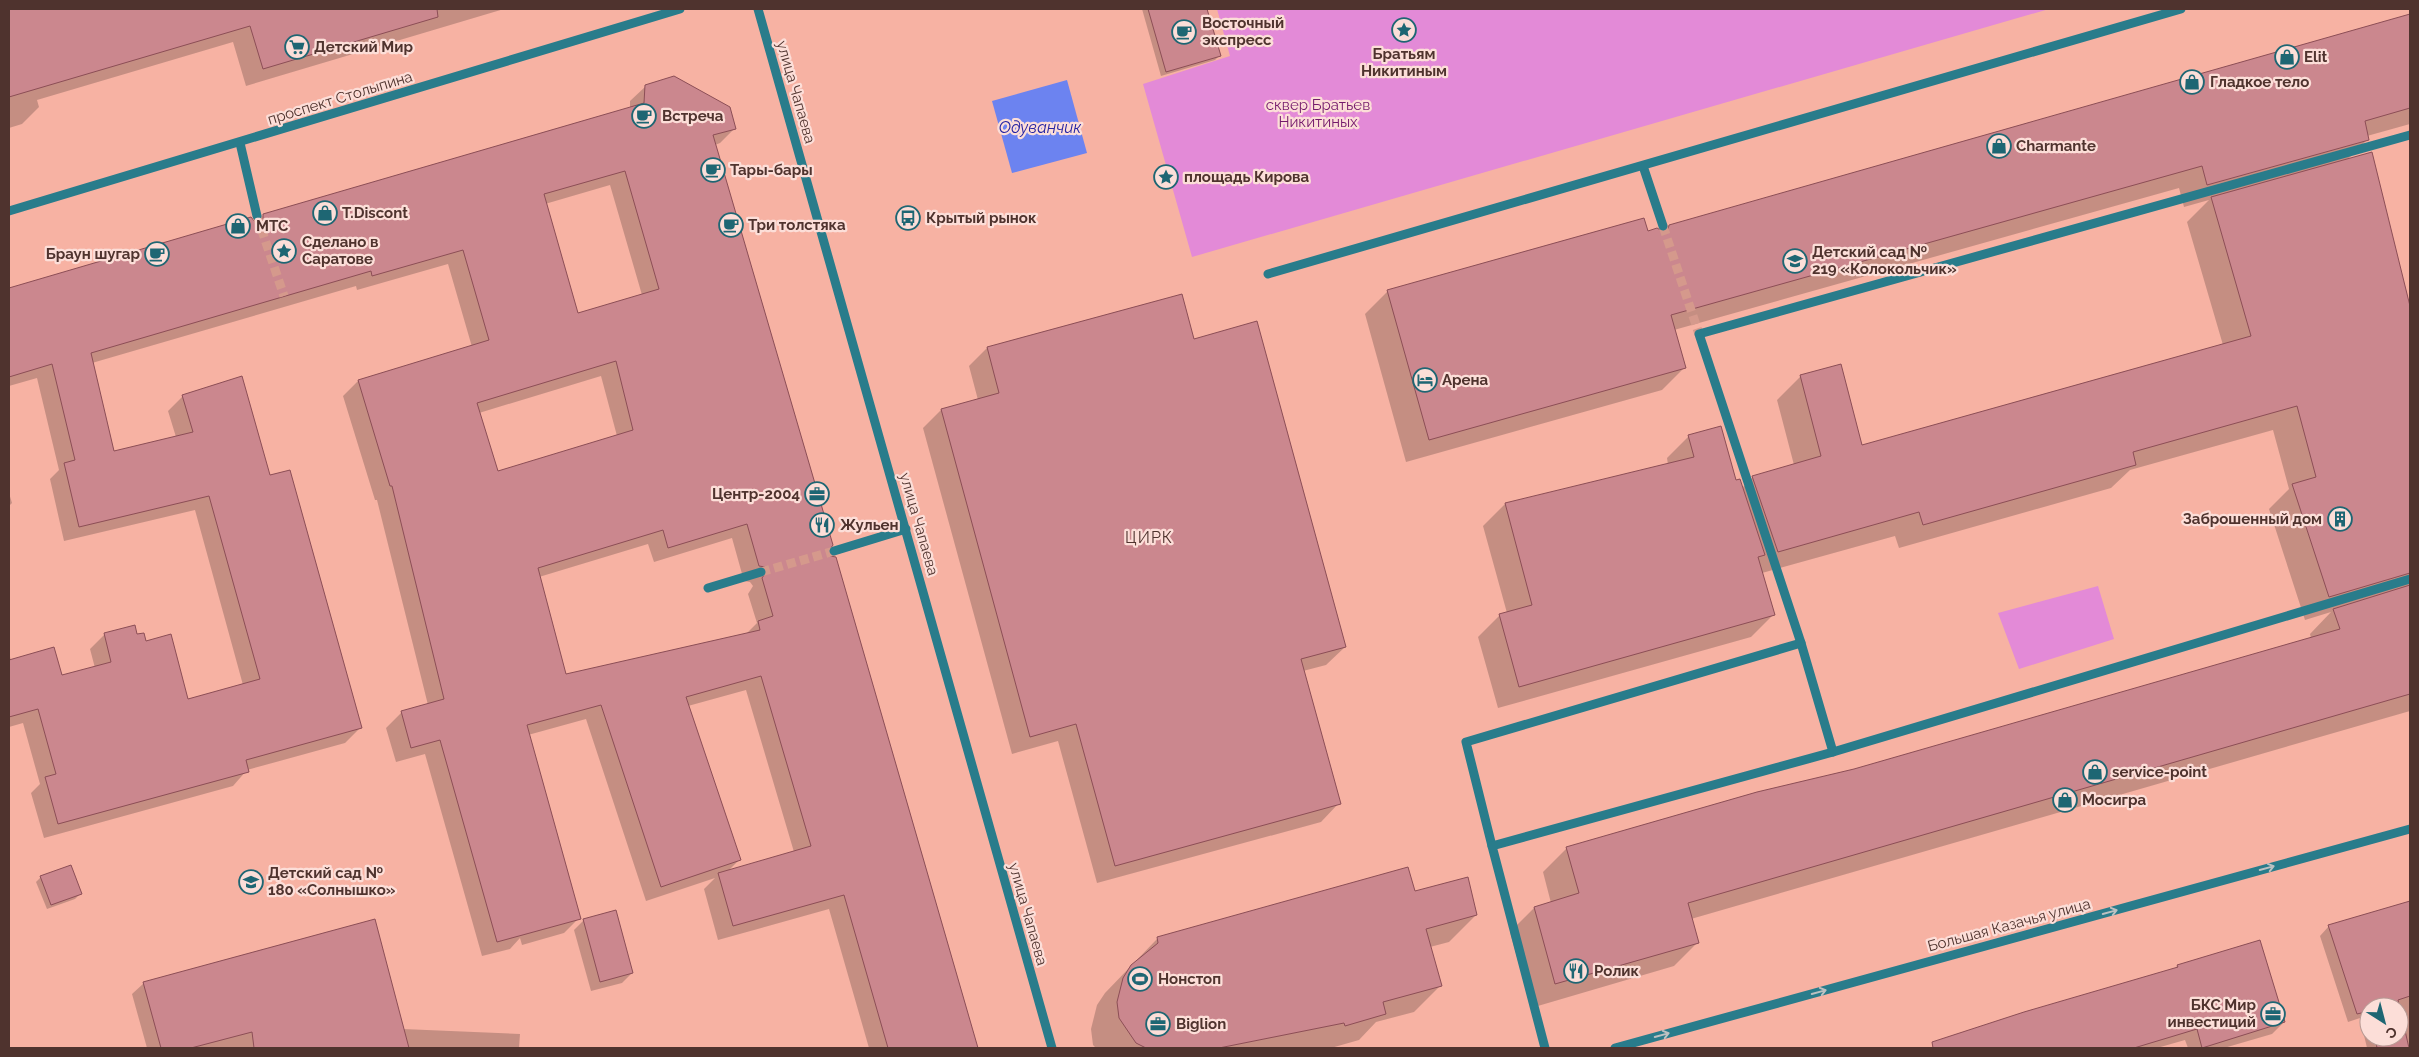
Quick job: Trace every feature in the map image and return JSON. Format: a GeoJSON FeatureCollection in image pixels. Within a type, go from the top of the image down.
{"type":"FeatureCollection","features":[{"type":"Feature","properties":{"kind":"street","name":"проспект Столыпина"},"geometry":{"type":"LineString","coordinates":[[9,211],[680,9]]}},
{"type":"Feature","properties":{"kind":"street","name":"улица Чапаева"},"geometry":{"type":"LineString","coordinates":[[758,9],[1052,1048]]}},
{"type":"Feature","properties":{"kind":"street"},"geometry":{"type":"LineString","coordinates":[[1268,274],[2181,9]]}},
{"type":"Feature","properties":{"kind":"street"},"geometry":{"type":"LineString","coordinates":[[1833,752],[1801,643],[1699,334],[2410,135]]}},
{"type":"Feature","properties":{"kind":"street"},"geometry":{"type":"LineString","coordinates":[[240,143],[257,216]]}},
{"type":"Feature","properties":{"kind":"street"},"geometry":{"type":"LineString","coordinates":[[1643,166],[1664,226]]}},
{"type":"Feature","properties":{"kind":"street"},"geometry":{"type":"LineString","coordinates":[[834,551],[906,529]]}},
{"type":"Feature","properties":{"kind":"street"},"geometry":{"type":"LineString","coordinates":[[708,588],[761,572]]}},
{"type":"Feature","properties":{"kind":"street"},"geometry":{"type":"LineString","coordinates":[[1492,846],[1833,752],[2410,579]]}},
{"type":"Feature","properties":{"kind":"street"},"geometry":{"type":"LineString","coordinates":[[1545,1048],[1466,742],[1801,643]]}},
{"type":"Feature","properties":{"kind":"street","name":"Большая Казачья улица"},"geometry":{"type":"LineString","coordinates":[[1615,1048],[2410,829]]}},
{"type":"Feature","properties":{"kind":"green space","name":"сквер Братьев Никитиных"},"geometry":{"type":"Polygon","coordinates":[[[1217,9],[2049,9],[1192,257],[1143,84],[1230,56],[1217,9]]]}},
{"type":"Feature","properties":{"kind":"green space"},"geometry":{"type":"Polygon","coordinates":[[[2098,586],[2114,639],[2019,669],[1998,613],[2098,586]]]}},
{"type":"Feature","properties":{"kind":"water","name":"Одуванчик"},"geometry":{"type":"Polygon","coordinates":[[[1067,80],[1087,153],[1012,173],[992,101],[1067,80]]]}},
{"type":"Feature","properties":{"kind":"building"},"geometry":{"type":"Polygon","coordinates":[[[9,9],[437,9],[438,17],[263,69],[250,26],[9,97],[9,9]]]}},
{"type":"Feature","properties":{"kind":"building","name":"Восточный экспресс"},"geometry":{"type":"Polygon","coordinates":[[[1148,9],[1207,9],[1221,56],[1166,72],[1148,9]]]}},
{"type":"Feature","properties":{"kind":"building"},"geometry":{"type":"Polygon","coordinates":[[[2410,14],[2410,108],[2365,121],[2369,140],[2207,185],[2202,166],[1671,315],[1686,368],[1429,440],[1387,290],[1644,218],[1648,231],[1657,228],[1664,232],[1668,230],[1669,225],[2410,14]]]}},
{"type":"Feature","properties":{"kind":"building"},"geometry":{"type":"Polygon","coordinates":[[[674,76],[730,107],[736,129],[713,135],[833,545],[828,552],[830,556],[836,557],[978,1048],[888,1048],[844,895],[733,926],[718,873],[811,846],[761,676],[686,697],[741,860],[661,887],[601,705],[527,725],[581,919],[497,942],[440,740],[411,748],[401,711],[444,699],[392,486],[390,486],[358,380],[489,340],[463,250],[372,276],[371,271],[91,353],[114,451],[193,432],[182,395],[242,376],[270,475],[290,470],[362,728],[246,760],[249,772],[58,824],[45,777],[56,774],[38,709],[9,717],[9,660],[54,647],[62,675],[111,662],[104,633],[135,625],[137,634],[144,633],[146,641],[171,634],[188,699],[260,679],[209,496],[79,527],[64,463],[75,460],[52,364],[9,377],[9,288],[251,217],[255,222],[259,222],[263,218],[263,214],[644,103],[645,85],[674,76]],[[625,171],[544,194],[578,313],[659,289],[625,171]],[[616,361],[477,403],[498,471],[633,430],[616,361]],[[747,524],[668,548],[663,530],[538,568],[566,674],[760,630],[758,621],[773,616],[762,578],[767,571],[765,567],[759,566],[747,524]]]}},
{"type":"Feature","properties":{"kind":"building"},"geometry":{"type":"Polygon","coordinates":[[[2372,152],[2410,306],[2410,573],[2329,597],[2292,484],[2316,477],[2297,406],[2133,452],[2136,465],[1923,525],[1919,512],[1778,552],[1752,476],[1821,456],[1800,375],[1841,364],[1862,445],[2251,336],[2211,197],[2372,152]]]}},
{"type":"Feature","properties":{"kind":"building"},"geometry":{"type":"Polygon","coordinates":[[[1182,294],[1194,339],[1257,321],[1346,647],[1301,659],[1341,804],[1115,866],[1076,724],[1030,737],[941,409],[999,393],[987,347],[1182,294]]]}},
{"type":"Feature","properties":{"kind":"building"},"geometry":{"type":"Polygon","coordinates":[[[1721,426],[1736,480],[1740,479],[1765,555],[1758,557],[1775,615],[1519,687],[1499,614],[1532,605],[1505,503],[1694,457],[1688,435],[1721,426]]]}},
{"type":"Feature","properties":{"kind":"building"},"geometry":{"type":"Polygon","coordinates":[[[2410,585],[2410,694],[1688,903],[1699,943],[1555,984],[1534,907],[1579,893],[1566,847],[1757,792],[1854,769],[2340,629],[2333,609],[2410,585]]]}},
{"type":"Feature","properties":{"kind":"building"},"geometry":{"type":"Polygon","coordinates":[[[71,865],[82,894],[51,905],[40,876],[71,865]]]}},
{"type":"Feature","properties":{"kind":"building"},"geometry":{"type":"Polygon","coordinates":[[[1408,867],[1415,891],[1468,877],[1477,915],[1426,929],[1442,986],[1383,1002],[1386,1014],[1345,1026],[1344,1023],[1219,1048],[1146,1048],[1136,1043],[1119,1018],[1117,1002],[1123,978],[1131,965],[1158,943],[1157,937],[1408,867]]]}},
{"type":"Feature","properties":{"kind":"building"},"geometry":{"type":"Polygon","coordinates":[[[2410,901],[2410,996],[2359,997],[2359,1014],[2357,1014],[2328,925],[2410,901]]]}},
{"type":"Feature","properties":{"kind":"building"},"geometry":{"type":"Polygon","coordinates":[[[616,910],[633,973],[600,982],[583,919],[616,910]]]}},
{"type":"Feature","properties":{"kind":"building"},"geometry":{"type":"Polygon","coordinates":[[[375,919],[409,1048],[254,1048],[252,1032],[191,1048],[161,1048],[143,982],[375,919]]]}},
{"type":"Feature","properties":{"kind":"building"},"geometry":{"type":"Polygon","coordinates":[[[2260,940],[2285,1022],[2202,1048],[2197,1029],[2134,1048],[1933,1048],[1932,1042],[2260,940]]]}},
{"type":"Feature","properties":{"kind":"building"},"geometry":{"type":"Polygon","coordinates":[[[2377,1047],[2409,1048],[2377,1048],[2377,1047]]]}},
{"type":"Feature","properties":{"kind":"tunnel"},"geometry":{"type":"LineString","coordinates":[[257,216],[284,296]]}},
{"type":"Feature","properties":{"kind":"tunnel"},"geometry":{"type":"LineString","coordinates":[[1663,226],[1699,334]]}},
{"type":"Feature","properties":{"kind":"tunnel"},"geometry":{"type":"LineString","coordinates":[[761,572],[834,551]]}},
{"type":"Feature","properties":{"kind":"place","name":"Братьям Никитиным"},"geometry":{"type":"Point","coordinates":[1404,30]}},
{"type":"Feature","properties":{"kind":"place","name":"Восточный экспресс"},"geometry":{"type":"Point","coordinates":[1184,32]}},
{"type":"Feature","properties":{"kind":"place","name":"Детский Мир"},"geometry":{"type":"Point","coordinates":[297,47]}},
{"type":"Feature","properties":{"kind":"place","name":"Elit"},"geometry":{"type":"Point","coordinates":[2287,57]}},
{"type":"Feature","properties":{"kind":"place","name":"Гладкое тело"},"geometry":{"type":"Point","coordinates":[2192,82]}},
{"type":"Feature","properties":{"kind":"place","name":"Встреча"},"geometry":{"type":"Point","coordinates":[644,116]}},
{"type":"Feature","properties":{"kind":"place","name":"Charmante"},"geometry":{"type":"Point","coordinates":[1999,146]}},
{"type":"Feature","properties":{"kind":"place","name":"Тары-бары"},"geometry":{"type":"Point","coordinates":[713,170]}},
{"type":"Feature","properties":{"kind":"place","name":"площадь Кирова"},"geometry":{"type":"Point","coordinates":[1166,177]}},
{"type":"Feature","properties":{"kind":"place","name":"T.Discont"},"geometry":{"type":"Point","coordinates":[325,213]}},
{"type":"Feature","properties":{"kind":"place","name":"Крытый рынок"},"geometry":{"type":"Point","coordinates":[908,218]}},
{"type":"Feature","properties":{"kind":"place","name":"Три толстяка"},"geometry":{"type":"Point","coordinates":[731,225]}},
{"type":"Feature","properties":{"kind":"place","name":"МТС"},"geometry":{"type":"Point","coordinates":[238,226]}},
{"type":"Feature","properties":{"kind":"place","name":"Сделано в Саратове"},"geometry":{"type":"Point","coordinates":[284,251]}},
{"type":"Feature","properties":{"kind":"place","name":"Браун шугар"},"geometry":{"type":"Point","coordinates":[157,254]}},
{"type":"Feature","properties":{"kind":"place","name":"Детский сад № 219 «Колокольчик»"},"geometry":{"type":"Point","coordinates":[1795,261]}},
{"type":"Feature","properties":{"kind":"place","name":"Арена"},"geometry":{"type":"Point","coordinates":[1425,380]}},
{"type":"Feature","properties":{"kind":"place","name":"Центр-2004"},"geometry":{"type":"Point","coordinates":[817,494]}},
{"type":"Feature","properties":{"kind":"place","name":"Заброшенный дом"},"geometry":{"type":"Point","coordinates":[2340,519]}},
{"type":"Feature","properties":{"kind":"place","name":"Жульен"},"geometry":{"type":"Point","coordinates":[822,525]}},
{"type":"Feature","properties":{"kind":"place","name":"service-point"},"geometry":{"type":"Point","coordinates":[2095,772]}},
{"type":"Feature","properties":{"kind":"place","name":"Мосигра"},"geometry":{"type":"Point","coordinates":[2065,800]}},
{"type":"Feature","properties":{"kind":"place","name":"Детский сад № 180 «Солнышко»"},"geometry":{"type":"Point","coordinates":[251,882]}},
{"type":"Feature","properties":{"kind":"place","name":"Ролик"},"geometry":{"type":"Point","coordinates":[1576,971]}},
{"type":"Feature","properties":{"kind":"place","name":"Нонстоп"},"geometry":{"type":"Point","coordinates":[1140,979]}},
{"type":"Feature","properties":{"kind":"place","name":"БКС Мир инвестиций"},"geometry":{"type":"Point","coordinates":[2273,1014]}},
{"type":"Feature","properties":{"kind":"place","name":"Biglion"},"geometry":{"type":"Point","coordinates":[1158,1024]}},
{"type":"Feature","properties":{"kind":"district","name":"ЦИРК"},"geometry":{"type":"Point","coordinates":[1149,537]}}]}
